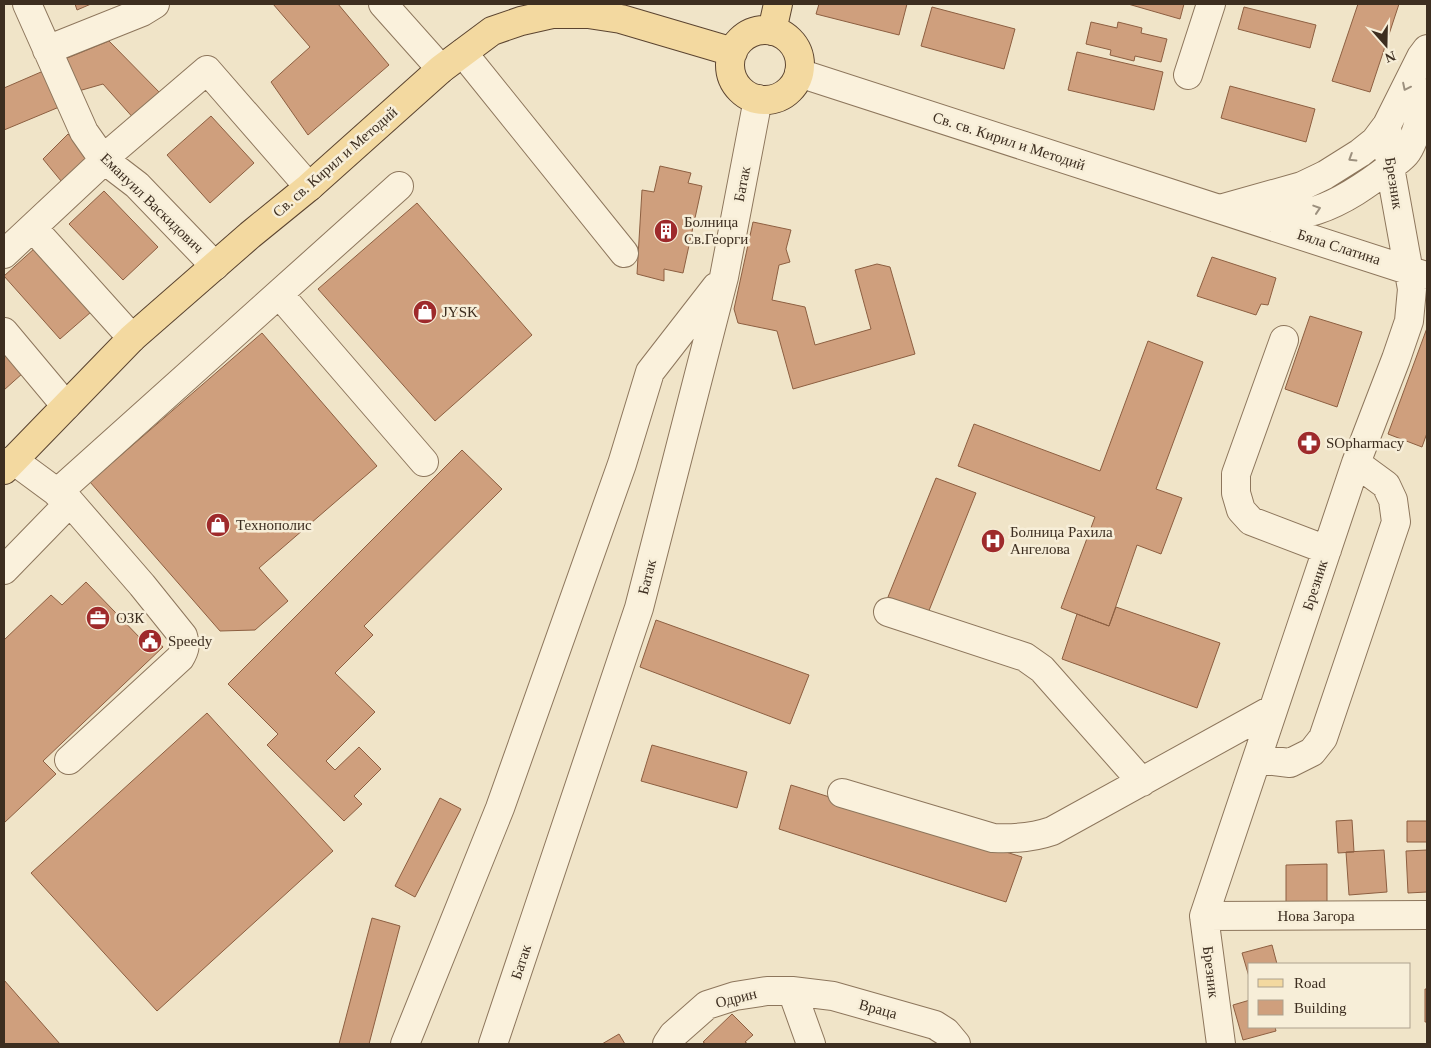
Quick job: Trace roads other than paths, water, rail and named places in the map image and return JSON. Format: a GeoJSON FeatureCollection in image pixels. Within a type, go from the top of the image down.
{"type":"FeatureCollection","features":[{"type":"Feature","properties":{"kind":"main road"},"geometry":{"type":"LineString","coordinates":[[772,31],[778,4]]}},
{"type":"Feature","properties":{"kind":"main road","name":"Св. св. Кирил и Методий"},"geometry":{"type":"LineString","coordinates":[[8,465],[132,338],[309,187],[441,69],[492,32],[521,21],[552,14],[588,14],[621,19],[733,52]]}},
{"type":"Feature","properties":{"kind":"main road"},"geometry":{"type":"LineString","coordinates":[[763,30],[772,31],[785,36],[793,43],[799,53],[801,64],[799,73],[793,86],[785,94],[775,99],[752,98],[735,83],[731,72],[733,52],[742,39],[751,33],[763,30]]}},
{"type":"Feature","properties":{"kind":"street","name":"Емануил Васкидович"},"geometry":{"type":"LineString","coordinates":[[27,4],[84,132],[104,159],[137,185],[216,266]]}},
{"type":"Feature","properties":{"kind":"street"},"geometry":{"type":"LineString","coordinates":[[47,50],[142,12],[155,4]]}},
{"type":"Feature","properties":{"kind":"street"},"geometry":{"type":"LineString","coordinates":[[383,4],[441,69]]}},
{"type":"Feature","properties":{"kind":"street"},"geometry":{"type":"LineString","coordinates":[[1188,75],[1211,4]]}},
{"type":"Feature","properties":{"kind":"street"},"geometry":{"type":"LineString","coordinates":[[1220,209],[1302,186],[1325,175],[1360,153],[1375,141],[1387,125],[1421,57],[1427,49]]}},
{"type":"Feature","properties":{"kind":"street"},"geometry":{"type":"LineString","coordinates":[[463,53],[624,253]]}},
{"type":"Feature","properties":{"kind":"street"},"geometry":{"type":"LineString","coordinates":[[4,254],[97,168],[104,159],[207,70],[309,187]]}},
{"type":"Feature","properties":{"kind":"street","name":"Св. св. Кирил и Методий"},"geometry":{"type":"LineString","coordinates":[[799,73],[1251,219],[1292,215],[1317,210],[1367,185],[1401,159],[1408,150],[1413,140],[1427,93]]}},
{"type":"Feature","properties":{"kind":"street","name":"Батак"},"geometry":{"type":"LineString","coordinates":[[493,1044],[639,608],[724,278],[758,99]]}},
{"type":"Feature","properties":{"kind":"street","name":"Брезник"},"geometry":{"type":"LineString","coordinates":[[1221,1044],[1204,916],[1356,463],[1396,359],[1408,321],[1412,289],[1418,273],[1390,167],[1387,125]]}},
{"type":"Feature","properties":{"kind":"street"},"geometry":{"type":"LineString","coordinates":[[4,570],[63,497],[279,294],[399,186]]}},
{"type":"Feature","properties":{"kind":"street","name":"Бяла Слатина"},"geometry":{"type":"LineString","coordinates":[[1251,219],[1418,273]]}},
{"type":"Feature","properties":{"kind":"street"},"geometry":{"type":"LineString","coordinates":[[32,228],[132,338]]}},
{"type":"Feature","properties":{"kind":"street"},"geometry":{"type":"LineString","coordinates":[[405,1044],[500,808],[622,464],[650,372],[724,278]]}},
{"type":"Feature","properties":{"kind":"street"},"geometry":{"type":"LineString","coordinates":[[279,294],[424,462]]}},
{"type":"Feature","properties":{"kind":"street"},"geometry":{"type":"LineString","coordinates":[[4,332],[66,406]]}},
{"type":"Feature","properties":{"kind":"street"},"geometry":{"type":"LineString","coordinates":[[1284,340],[1236,474],[1236,493],[1241,510],[1251,521],[1327,550]]}},
{"type":"Feature","properties":{"kind":"street"},"geometry":{"type":"LineString","coordinates":[[1257,759],[1290,763],[1312,752],[1323,738],[1393,531],[1396,522],[1393,500],[1386,485],[1356,463]]}},
{"type":"Feature","properties":{"kind":"street"},"geometry":{"type":"LineString","coordinates":[[8,465],[63,497],[165,614],[183,636],[185,644],[184,652],[180,658],[69,760]]}},
{"type":"Feature","properties":{"kind":"street"},"geometry":{"type":"LineString","coordinates":[[888,612],[1024,657],[1042,669],[1142,782]]}},
{"type":"Feature","properties":{"kind":"street"},"geometry":{"type":"LineString","coordinates":[[842,793],[992,838],[1014,839],[1035,836],[1052,831],[1274,709]]}},
{"type":"Feature","properties":{"kind":"street","name":"Нова Загора"},"geometry":{"type":"LineString","coordinates":[[1204,916],[1427,915]]}},
{"type":"Feature","properties":{"kind":"street","name":"Одрин"},"geometry":{"type":"LineString","coordinates":[[667,1044],[673,1035],[707,1005],[735,996],[767,991],[792,991]]}},
{"type":"Feature","properties":{"kind":"street"},"geometry":{"type":"LineString","coordinates":[[792,991],[810,1044]]}},
{"type":"Feature","properties":{"kind":"street","name":"Враца"},"geometry":{"type":"LineString","coordinates":[[792,991],[833,996],[935,1025],[946,1032],[956,1044]]}},
{"type":"Feature","properties":{"kind":"place","name":"Болница Св.Георги"},"geometry":{"type":"Point","coordinates":[666,231]}},
{"type":"Feature","properties":{"kind":"place","name":"JYSK"},"geometry":{"type":"Point","coordinates":[425,312]}},
{"type":"Feature","properties":{"kind":"place","name":"SOpharmacy"},"geometry":{"type":"Point","coordinates":[1309,443]}},
{"type":"Feature","properties":{"kind":"place","name":"Технополис"},"geometry":{"type":"Point","coordinates":[218,525]}},
{"type":"Feature","properties":{"kind":"place","name":"Болница Рахила Ангелова"},"geometry":{"type":"Point","coordinates":[993,541]}},
{"type":"Feature","properties":{"kind":"place","name":"ОЗК"},"geometry":{"type":"Point","coordinates":[98,618]}},
{"type":"Feature","properties":{"kind":"place","name":"Speedy"},"geometry":{"type":"Point","coordinates":[150,641]}}]}
